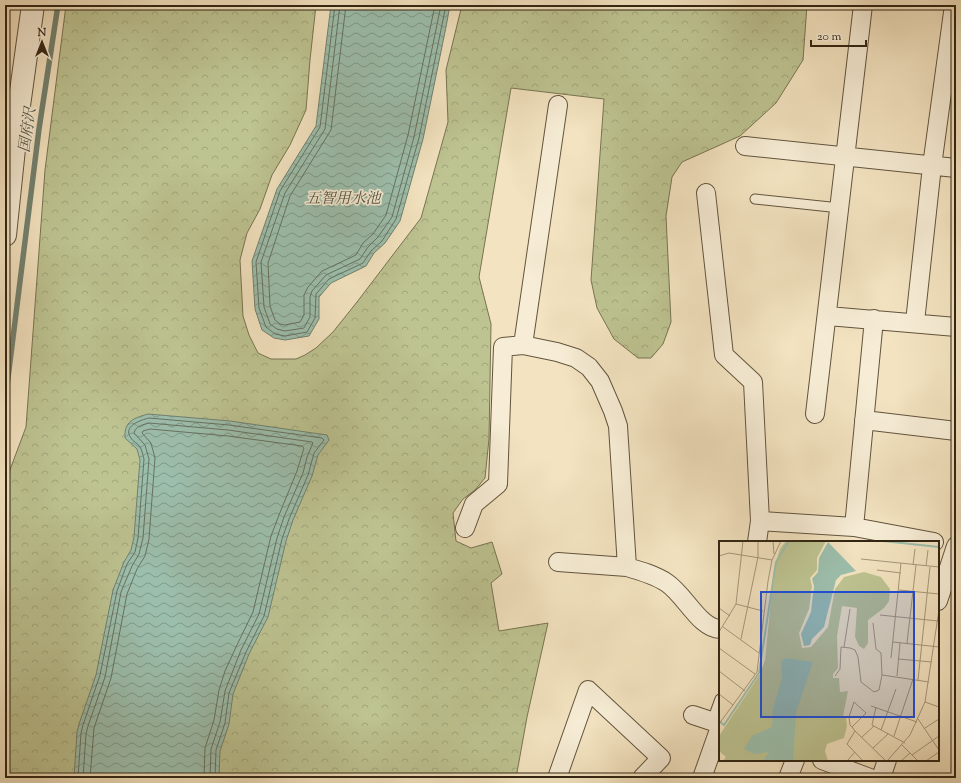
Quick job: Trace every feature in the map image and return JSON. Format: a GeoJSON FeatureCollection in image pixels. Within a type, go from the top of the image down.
{"type":"FeatureCollection","features":[{"type":"Feature","properties":{"kind":"street"},"geometry":{"type":"LineString","coordinates":[[5,235],[11,119],[33,5]]}},
{"type":"Feature","properties":{"kind":"street"},"geometry":{"type":"LineString","coordinates":[[815,414],[828,316],[863,5]]}},
{"type":"Feature","properties":{"kind":"street"},"geometry":{"type":"LineString","coordinates":[[915,322],[932,166],[954,5]]}},
{"type":"Feature","properties":{"kind":"street"},"geometry":{"type":"LineString","coordinates":[[522,345],[558,105]]}},
{"type":"Feature","properties":{"kind":"street"},"geometry":{"type":"LineString","coordinates":[[745,146],[956,168]]}},
{"type":"Feature","properties":{"kind":"street"},"geometry":{"type":"LineString","coordinates":[[706,193],[724,355],[753,382],[760,521],[757,541]]}},
{"type":"Feature","properties":{"kind":"street"},"geometry":{"type":"LineString","coordinates":[[828,316],[915,322],[956,327]]}},
{"type":"Feature","properties":{"kind":"street"},"geometry":{"type":"LineString","coordinates":[[854,527],[874,319]]}},
{"type":"Feature","properties":{"kind":"street"},"geometry":{"type":"LineString","coordinates":[[465,528],[474,504],[498,484],[503,347],[522,345],[557,352],[576,358],[589,367],[600,381],[618,426],[627,567]]}},
{"type":"Feature","properties":{"kind":"street"},"geometry":{"type":"LineString","coordinates":[[864,420],[956,431]]}},
{"type":"Feature","properties":{"kind":"street"},"geometry":{"type":"LineString","coordinates":[[760,521],[854,527],[929,541]]}},
{"type":"Feature","properties":{"kind":"street"},"geometry":{"type":"LineString","coordinates":[[939,543],[956,546],[939,598]]}},
{"type":"Feature","properties":{"kind":"street"},"geometry":{"type":"LineString","coordinates":[[558,562],[627,567],[648,573],[668,584],[683,597],[702,621],[708,626],[719,629]]}},
{"type":"Feature","properties":{"kind":"street"},"geometry":{"type":"LineString","coordinates":[[557,778],[588,690],[661,758],[642,778]]}},
{"type":"Feature","properties":{"kind":"street"},"geometry":{"type":"LineString","coordinates":[[693,715],[717,724],[702,778]]}},
{"type":"Feature","properties":{"kind":"street"},"geometry":{"type":"LineString","coordinates":[[788,778],[795,761]]}},
{"type":"Feature","properties":{"kind":"street"},"geometry":{"type":"LineString","coordinates":[[825,761],[870,778]]}},
{"type":"Feature","properties":{"kind":"street"},"geometry":{"type":"LineString","coordinates":[[881,778],[887,761]]}},
{"type":"Feature","properties":{"kind":"lane"},"geometry":{"type":"LineString","coordinates":[[755,199],[840,208]]}},
{"type":"Feature","properties":{"kind":"lane"},"geometry":{"type":"LineString","coordinates":[[717,724],[719,707]]}},
{"type":"Feature","properties":{"kind":"green space"},"geometry":{"type":"Polygon","coordinates":[[[66,5],[316,5],[306,110],[290,145],[272,175],[260,209],[247,233],[240,260],[243,316],[249,335],[258,353],[271,359],[296,359],[316,348],[333,332],[421,218],[448,122],[446,70],[462,5],[807,5],[803,60],[776,103],[740,136],[682,162],[672,177],[666,216],[671,322],[663,344],[651,358],[638,358],[614,339],[597,308],[591,280],[604,99],[511,88],[479,277],[491,324],[489,439],[485,478],[475,490],[463,499],[453,513],[456,541],[471,548],[492,542],[502,574],[491,583],[499,631],[548,623],[527,717],[516,778],[5,778],[5,483],[26,427],[45,170],[66,5]]]}},
{"type":"Feature","properties":{"kind":"water","name":"五智用水池"},"geometry":{"type":"Polygon","coordinates":[[[331,5],[450,5],[423,139],[400,221],[385,243],[374,253],[366,266],[331,283],[319,297],[319,319],[309,336],[285,340],[274,338],[262,330],[255,309],[252,261],[277,189],[316,126],[331,5]]]}},
{"type":"Feature","properties":{"kind":"water"},"geometry":{"type":"Polygon","coordinates":[[[148,414],[230,421],[327,435],[329,440],[318,455],[312,476],[293,520],[286,541],[268,617],[249,654],[233,694],[229,724],[220,751],[219,778],[74,778],[77,732],[96,675],[113,590],[124,562],[131,550],[134,537],[140,460],[137,449],[125,438],[125,432],[131,421],[148,414]]]}},
{"type":"Feature","properties":{"kind":"waterway","name":"国府沢"},"geometry":{"type":"LineString","coordinates":[[5,402],[39,129],[58,5]]}}]}
